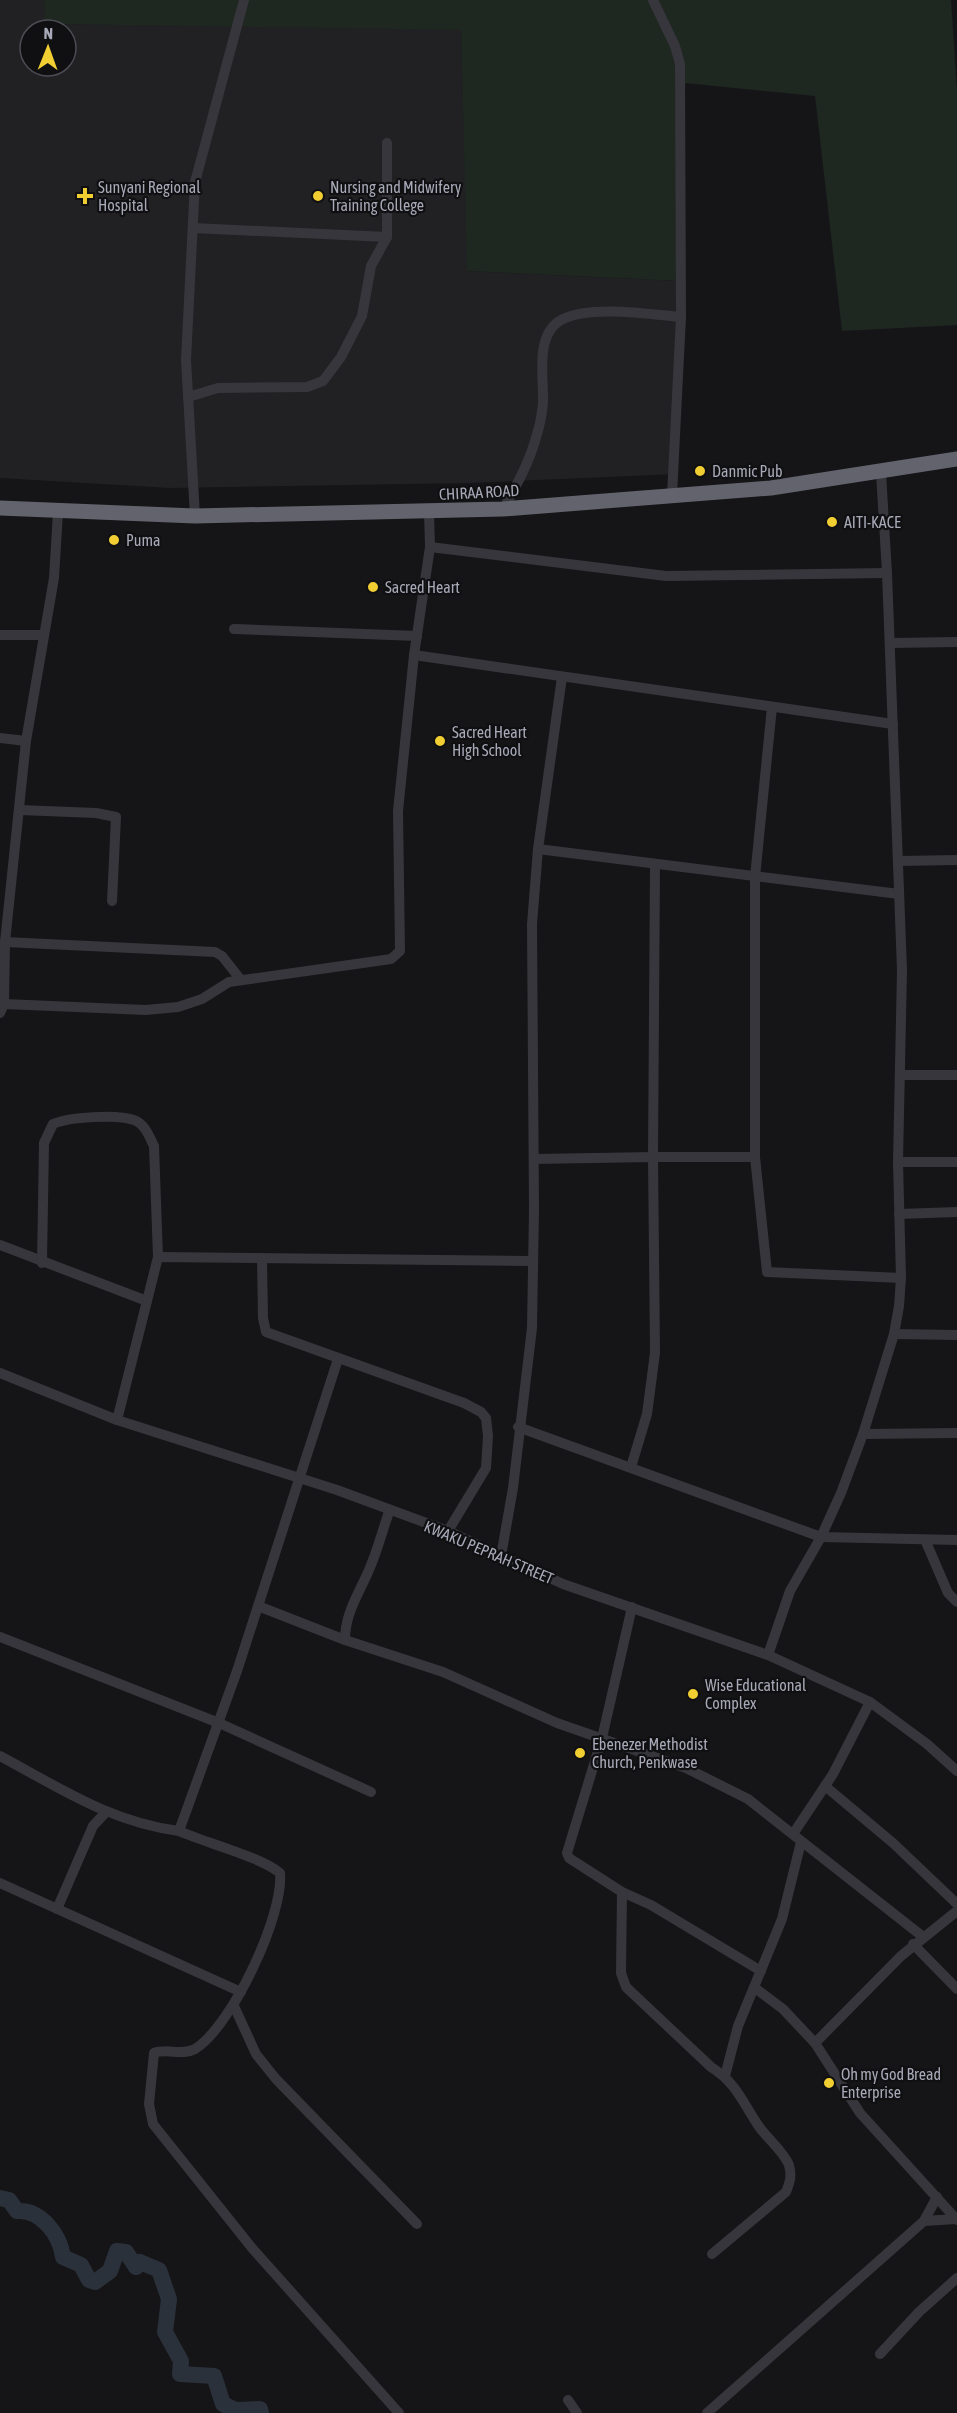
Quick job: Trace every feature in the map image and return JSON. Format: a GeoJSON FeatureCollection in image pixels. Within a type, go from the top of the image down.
{"type":"FeatureCollection","features":[{"type":"Feature","properties":{"kind":"highway","name":"CHIRAA ROAD"},"geometry":{"type":"LineString","coordinates":[[0,508],[195,516],[503,509],[771,488],[880,473],[957,459]]}},
{"type":"Feature","properties":{"kind":"street"},"geometry":{"type":"LineString","coordinates":[[195,516],[186,360],[197,169],[244,0]]}},
{"type":"Feature","properties":{"kind":"street"},"geometry":{"type":"LineString","coordinates":[[653,0],[675,45],[680,64],[681,317],[672,495]]}},
{"type":"Feature","properties":{"kind":"street"},"geometry":{"type":"LineString","coordinates":[[188,397],[218,388],[307,387],[323,381],[341,357],[362,316],[371,266],[387,237],[387,143]]}},
{"type":"Feature","properties":{"kind":"street"},"geometry":{"type":"LineString","coordinates":[[193,228],[387,237]]}},
{"type":"Feature","properties":{"kind":"street"},"geometry":{"type":"LineString","coordinates":[[503,509],[521,477],[537,435],[543,404],[544,349],[553,325],[563,318],[587,312],[681,317]]}},
{"type":"Feature","properties":{"kind":"street"},"geometry":{"type":"LineString","coordinates":[[768,1655],[790,1591],[821,1537],[863,1434],[894,1334],[901,1278],[898,1162],[902,970],[887,573],[880,473]]}},
{"type":"Feature","properties":{"kind":"street"},"geometry":{"type":"LineString","coordinates":[[58,512],[54,578],[26,741],[5,942],[2,1009],[157,1009],[202,999],[229,982],[391,959],[398,956],[400,951],[398,811],[414,655],[430,547],[429,512]]}},
{"type":"Feature","properties":{"kind":"street"},"geometry":{"type":"LineString","coordinates":[[430,547],[666,576],[887,573]]}},
{"type":"Feature","properties":{"kind":"street"},"geometry":{"type":"LineString","coordinates":[[234,629],[417,636]]}},
{"type":"Feature","properties":{"kind":"street"},"geometry":{"type":"LineString","coordinates":[[0,635],[44,635]]}},
{"type":"Feature","properties":{"kind":"street"},"geometry":{"type":"LineString","coordinates":[[890,643],[957,642]]}},
{"type":"Feature","properties":{"kind":"street"},"geometry":{"type":"LineString","coordinates":[[414,655],[892,724]]}},
{"type":"Feature","properties":{"kind":"street"},"geometry":{"type":"LineString","coordinates":[[501,1556],[513,1488],[518,1427],[532,1328],[534,1158],[532,924],[538,849],[562,677]]}},
{"type":"Feature","properties":{"kind":"street"},"geometry":{"type":"LineString","coordinates":[[772,707],[755,877],[755,1157],[767,1272],[901,1278]]}},
{"type":"Feature","properties":{"kind":"street"},"geometry":{"type":"LineString","coordinates":[[0,738],[26,741]]}},
{"type":"Feature","properties":{"kind":"street"},"geometry":{"type":"LineString","coordinates":[[20,810],[96,813],[116,817],[112,901]]}},
{"type":"Feature","properties":{"kind":"street"},"geometry":{"type":"LineString","coordinates":[[538,849],[899,894]]}},
{"type":"Feature","properties":{"kind":"street"},"geometry":{"type":"LineString","coordinates":[[898,861],[957,860]]}},
{"type":"Feature","properties":{"kind":"street"},"geometry":{"type":"LineString","coordinates":[[631,1467],[647,1414],[656,1353],[652,1157],[655,865]]}},
{"type":"Feature","properties":{"kind":"street"},"geometry":{"type":"LineString","coordinates":[[5,942],[215,952],[222,956],[241,980]]}},
{"type":"Feature","properties":{"kind":"street"},"geometry":{"type":"LineString","coordinates":[[900,1075],[957,1075]]}},
{"type":"Feature","properties":{"kind":"street"},"geometry":{"type":"LineString","coordinates":[[42,1263],[44,1143],[53,1124],[61,1120],[134,1120],[147,1130],[154,1146],[158,1257],[117,1420]]}},
{"type":"Feature","properties":{"kind":"street"},"geometry":{"type":"LineString","coordinates":[[534,1158],[755,1157]]}},
{"type":"Feature","properties":{"kind":"street"},"geometry":{"type":"LineString","coordinates":[[898,1162],[957,1162]]}},
{"type":"Feature","properties":{"kind":"street"},"geometry":{"type":"LineString","coordinates":[[899,1214],[957,1212]]}},
{"type":"Feature","properties":{"kind":"street"},"geometry":{"type":"LineString","coordinates":[[0,1245],[42,1263],[147,1301]]}},
{"type":"Feature","properties":{"kind":"street"},"geometry":{"type":"LineString","coordinates":[[158,1257],[531,1261]]}},
{"type":"Feature","properties":{"kind":"street"},"geometry":{"type":"LineString","coordinates":[[262,1258],[263,1318],[266,1332],[464,1403],[481,1412],[486,1419],[488,1436],[486,1468],[448,1531]]}},
{"type":"Feature","properties":{"kind":"street"},"geometry":{"type":"LineString","coordinates":[[894,1334],[957,1335]]}},
{"type":"Feature","properties":{"kind":"street"},"geometry":{"type":"LineString","coordinates":[[179,1831],[219,1723],[338,1359]]}},
{"type":"Feature","properties":{"kind":"street","name":"KWAKU PEPRAH STREET"},"geometry":{"type":"LineString","coordinates":[[0,1373],[117,1420],[298,1478],[448,1531],[563,1584],[768,1655],[870,1702],[927,1744],[957,1771]]}},
{"type":"Feature","properties":{"kind":"street"},"geometry":{"type":"LineString","coordinates":[[518,1427],[821,1537],[926,1542],[957,1540]]}},
{"type":"Feature","properties":{"kind":"street"},"geometry":{"type":"LineString","coordinates":[[863,1434],[957,1433]]}},
{"type":"Feature","properties":{"kind":"street"},"geometry":{"type":"LineString","coordinates":[[345,1640],[345,1624],[351,1606],[372,1563],[389,1512]]}},
{"type":"Feature","properties":{"kind":"street"},"geometry":{"type":"LineString","coordinates":[[926,1542],[948,1593],[957,1602]]}},
{"type":"Feature","properties":{"kind":"street"},"geometry":{"type":"LineString","coordinates":[[258,1606],[345,1640],[443,1672],[557,1723],[686,1768],[748,1800],[922,1936]]}},
{"type":"Feature","properties":{"kind":"street"},"geometry":{"type":"LineString","coordinates":[[632,1607],[602,1738],[567,1853],[569,1858],[622,1892],[651,1905],[761,1971]]}},
{"type":"Feature","properties":{"kind":"street"},"geometry":{"type":"LineString","coordinates":[[0,1637],[219,1723],[371,1792]]}},
{"type":"Feature","properties":{"kind":"street"},"geometry":{"type":"LineString","coordinates":[[725,2076],[738,2026],[782,1919],[797,1838],[870,1702]]}},
{"type":"Feature","properties":{"kind":"street"},"geometry":{"type":"LineString","coordinates":[[0,1756],[106,1812],[145,1827],[179,1831],[209,1845],[270,1864],[280,1873],[281,1887],[263,1944],[234,2006],[192,2051],[154,2053],[149,2090],[153,2124],[252,2248],[399,2413]]}},
{"type":"Feature","properties":{"kind":"street"},"geometry":{"type":"LineString","coordinates":[[825,1786],[893,1843],[957,1904]]}},
{"type":"Feature","properties":{"kind":"street"},"geometry":{"type":"LineString","coordinates":[[57,1909],[93,1826],[106,1812]]}},
{"type":"Feature","properties":{"kind":"street"},"geometry":{"type":"LineString","coordinates":[[0,1883],[241,1992]]}},
{"type":"Feature","properties":{"kind":"street"},"geometry":{"type":"LineString","coordinates":[[622,1892],[621,1973],[626,1987],[711,2067],[725,2076],[788,2163],[791,2177],[786,2192],[712,2254]]}},
{"type":"Feature","properties":{"kind":"street"},"geometry":{"type":"LineString","coordinates":[[815,2043],[913,1944],[957,1911]]}},
{"type":"Feature","properties":{"kind":"street"},"geometry":{"type":"LineString","coordinates":[[913,1944],[957,1989]]}},
{"type":"Feature","properties":{"kind":"street"},"geometry":{"type":"LineString","coordinates":[[755,1988],[783,2010],[815,2043],[860,2112],[956,2219]]}},
{"type":"Feature","properties":{"kind":"street"},"geometry":{"type":"LineString","coordinates":[[234,2006],[256,2054],[271,2072],[417,2224]]}},
{"type":"Feature","properties":{"kind":"street"},"geometry":{"type":"LineString","coordinates":[[715,2411],[924,2221],[937,2197]]}},
{"type":"Feature","properties":{"kind":"street"},"geometry":{"type":"LineString","coordinates":[[924,2221],[956,2219]]}},
{"type":"Feature","properties":{"kind":"street"},"geometry":{"type":"LineString","coordinates":[[880,2354],[919,2312],[957,2278]]}},
{"type":"Feature","properties":{"kind":"street"},"geometry":{"type":"LineString","coordinates":[[568,2400],[577,2413]]}},
{"type":"Feature","properties":{"kind":"shaded area","name":"Nursing and Midwifery Training College"},"geometry":{"type":"Polygon","coordinates":[[[0,0],[44,0],[46,18],[18,18],[18,78],[78,78],[78,24],[461,29],[468,271],[680,281],[678,474],[469,483],[170,488],[0,478],[0,0]]]}},
{"type":"Feature","properties":{"kind":"shaded area"},"geometry":{"type":"Polygon","coordinates":[[[44,0],[951,0],[957,91],[957,325],[842,331],[815,96],[675,82],[680,281],[467,271],[461,30],[78,24],[78,18],[45,18],[44,0]]]}},
{"type":"Feature","properties":{"kind":"waterway"},"geometry":{"type":"LineString","coordinates":[[0,2198],[9,2200],[17,2211],[34,2214],[48,2225],[58,2240],[63,2257],[81,2265],[89,2280],[95,2282],[110,2271],[117,2251],[126,2252],[136,2267],[140,2262],[159,2270],[169,2299],[165,2332],[181,2361],[180,2374],[214,2376],[223,2404],[235,2410],[260,2409],[261,2413]]}},
{"type":"Feature","properties":{"kind":"place","name":"Sunyani Regional Hospital"},"geometry":{"type":"Point","coordinates":[85,196]}},
{"type":"Feature","properties":{"kind":"place","name":"Nursing and Midwifery Training College"},"geometry":{"type":"Point","coordinates":[318,196]}},
{"type":"Feature","properties":{"kind":"place","name":"Danmic Pub"},"geometry":{"type":"Point","coordinates":[700,471]}},
{"type":"Feature","properties":{"kind":"place","name":"AITI-KACE"},"geometry":{"type":"Point","coordinates":[832,522]}},
{"type":"Feature","properties":{"kind":"place","name":"Puma"},"geometry":{"type":"Point","coordinates":[114,540]}},
{"type":"Feature","properties":{"kind":"place","name":"Sacred Heart"},"geometry":{"type":"Point","coordinates":[373,587]}},
{"type":"Feature","properties":{"kind":"place","name":"Sacred Heart High School"},"geometry":{"type":"Point","coordinates":[440,741]}},
{"type":"Feature","properties":{"kind":"place","name":"Wise Educational Complex"},"geometry":{"type":"Point","coordinates":[693,1694]}},
{"type":"Feature","properties":{"kind":"place","name":"Ebenezer Methodist Church, Penkwase"},"geometry":{"type":"Point","coordinates":[580,1753]}},
{"type":"Feature","properties":{"kind":"place","name":"Oh my God Bread Enterprise"},"geometry":{"type":"Point","coordinates":[829,2083]}}]}
